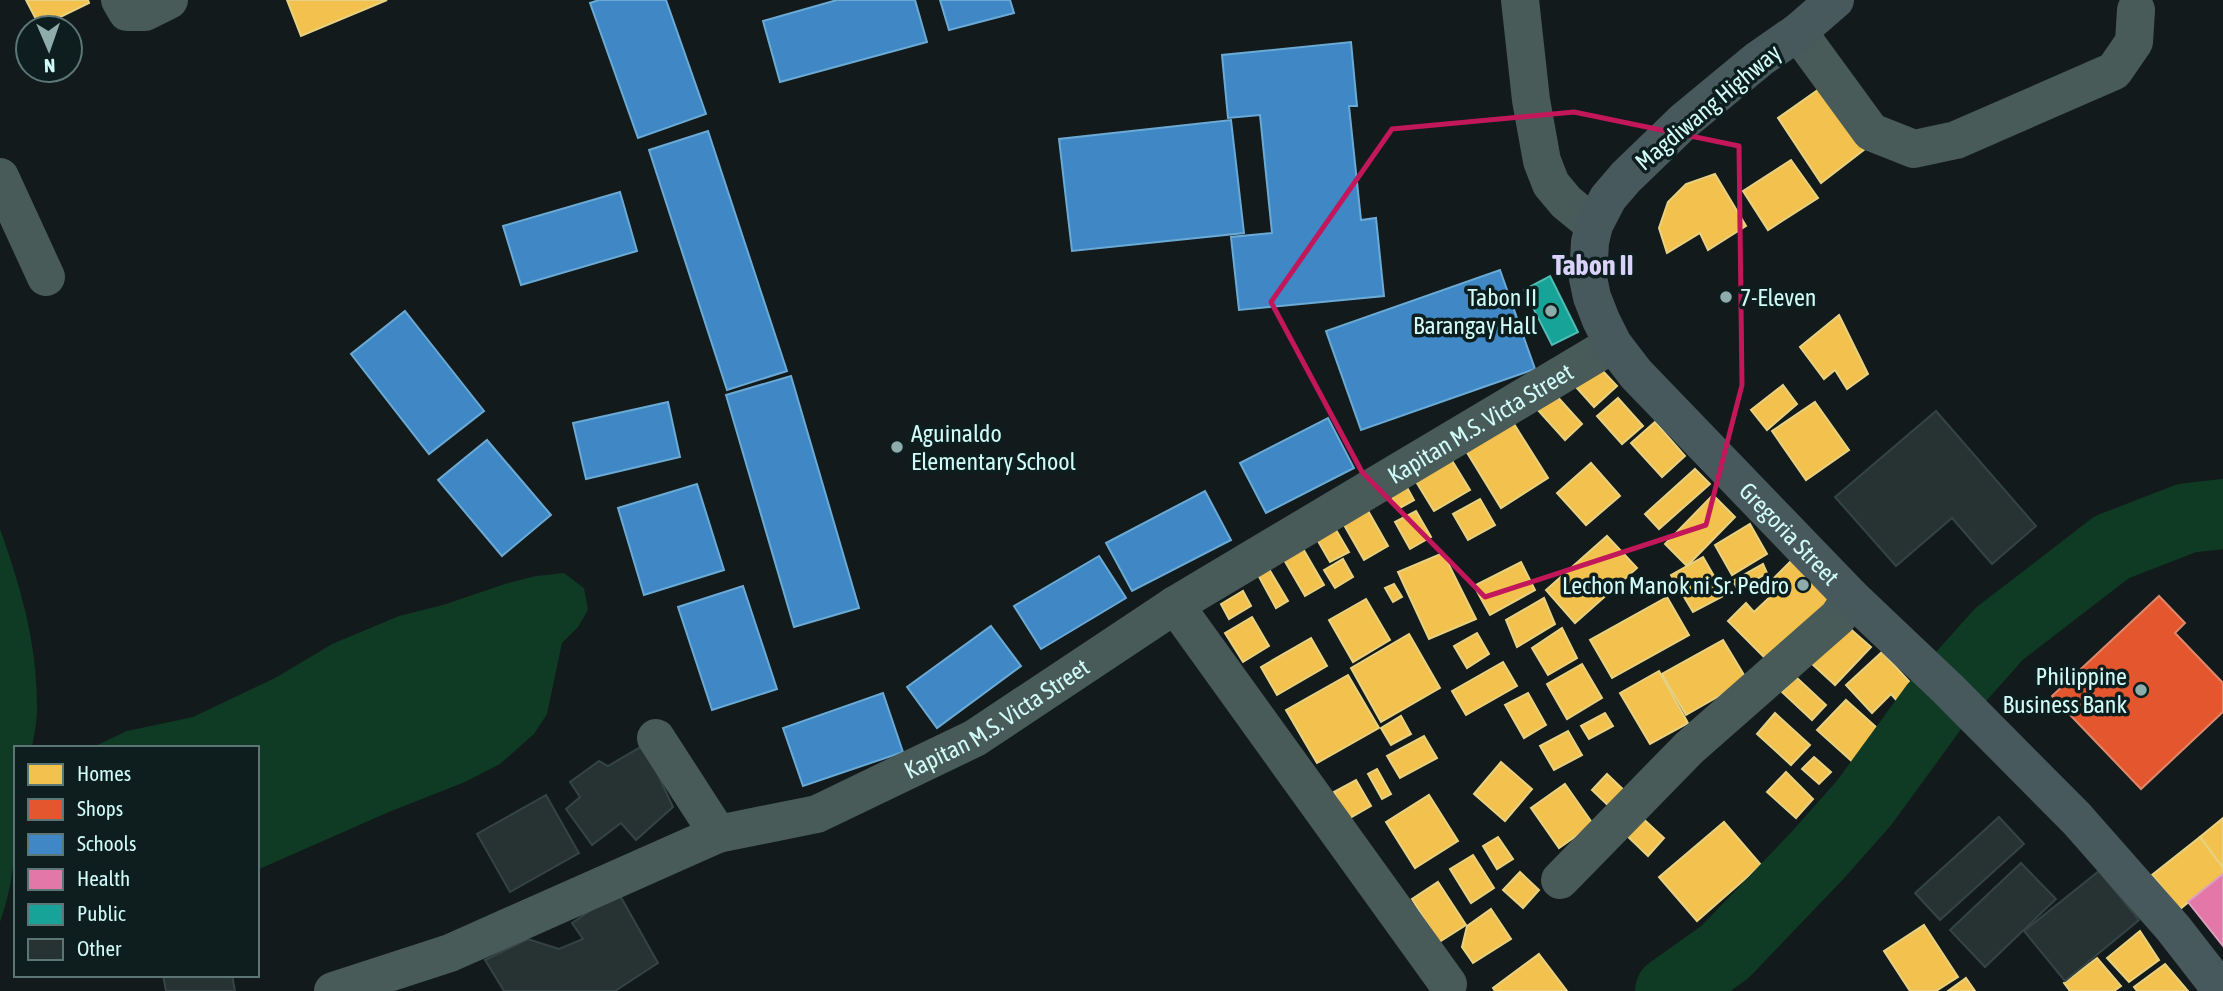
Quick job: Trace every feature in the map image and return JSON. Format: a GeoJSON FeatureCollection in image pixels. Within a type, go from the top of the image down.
{"type":"FeatureCollection","features":[{"type":"Feature","properties":{"kind":"main road","name":"Magdiwang Highway"},"geometry":{"type":"LineString","coordinates":[[1594,225],[1608,198],[1675,130],[1759,59],[1798,32],[1835,0]]}},
{"type":"Feature","properties":{"kind":"main road","name":"Gregoria Street"},"geometry":{"type":"LineString","coordinates":[[1594,225],[1589,250],[1588,278],[1592,297],[1613,344],[1636,374],[1851,597],[1976,717],[2086,829],[2180,936],[2222,991]]}},
{"type":"Feature","properties":{"kind":"street"},"geometry":{"type":"LineString","coordinates":[[120,0],[127,12],[145,12],[169,0]]}},
{"type":"Feature","properties":{"kind":"street"},"geometry":{"type":"LineString","coordinates":[[1520,0],[1531,100],[1542,161],[1551,184],[1566,202],[1594,225]]}},
{"type":"Feature","properties":{"kind":"street"},"geometry":{"type":"LineString","coordinates":[[1798,32],[1871,132],[1914,149],[1956,140],[2114,71],[2134,43],[2136,10]]}},
{"type":"Feature","properties":{"kind":"street"},"geometry":{"type":"LineString","coordinates":[[0,177],[46,277]]}},
{"type":"Feature","properties":{"kind":"street","name":"Kapitan M.S. Victa Street"},"geometry":{"type":"LineString","coordinates":[[333,991],[450,953],[718,834],[817,814],[975,738],[1175,605],[1613,344]]}},
{"type":"Feature","properties":{"kind":"street"},"geometry":{"type":"LineString","coordinates":[[1560,880],[1689,748],[1838,617],[1851,597]]}},
{"type":"Feature","properties":{"kind":"street"},"geometry":{"type":"LineString","coordinates":[[1175,605],[1448,984]]}},
{"type":"Feature","properties":{"kind":"street"},"geometry":{"type":"LineString","coordinates":[[656,738],[718,834]]}},
{"type":"Feature","properties":{"kind":"highlighted area"},"geometry":{"type":"Polygon","coordinates":[[[1574,112],[1739,146],[1742,385],[1706,525],[1485,597],[1362,472],[1271,302],[1392,129],[1574,112]]]}},
{"type":"Feature","properties":{"kind":"shaded area"},"geometry":{"type":"Polygon","coordinates":[[[0,529],[27,618],[35,663],[37,710],[32,746],[14,746],[14,858],[0,922],[0,529]]]}},
{"type":"Feature","properties":{"kind":"shaded area"},"geometry":{"type":"Polygon","coordinates":[[[564,573],[584,588],[588,610],[578,627],[562,643],[547,714],[534,734],[500,764],[465,782],[259,869],[259,746],[95,746],[127,731],[193,717],[277,677],[332,644],[399,616],[536,576],[564,573]]]}},
{"type":"Feature","properties":{"kind":"building: Homes"},"geometry":{"type":"Polygon","coordinates":[[[26,0],[88,0],[89,3],[67,14],[33,14],[26,0]]]}},
{"type":"Feature","properties":{"kind":"building: Homes"},"geometry":{"type":"Polygon","coordinates":[[[287,0],[387,0],[301,36],[287,0]]]}},
{"type":"Feature","properties":{"kind":"building: Homes"},"geometry":{"type":"Polygon","coordinates":[[[1819,89],[1865,149],[1821,183],[1778,118],[1819,89]]]}},
{"type":"Feature","properties":{"kind":"building: Homes"},"geometry":{"type":"Polygon","coordinates":[[[1791,160],[1818,198],[1768,230],[1743,191],[1791,160]]]}},
{"type":"Feature","properties":{"kind":"building: Homes"},"geometry":{"type":"Polygon","coordinates":[[[1715,174],[1746,226],[1708,250],[1700,233],[1667,253],[1659,228],[1668,202],[1686,184],[1715,174]]]}},
{"type":"Feature","properties":{"kind":"building: Homes"},"geometry":{"type":"Polygon","coordinates":[[[1839,315],[1868,374],[1847,389],[1835,370],[1824,379],[1800,347],[1839,315]]]}},
{"type":"Feature","properties":{"kind":"building: Homes"},"geometry":{"type":"Polygon","coordinates":[[[1598,366],[1617,386],[1594,407],[1576,387],[1598,366]]]}},
{"type":"Feature","properties":{"kind":"building: Homes"},"geometry":{"type":"Polygon","coordinates":[[[1783,385],[1797,404],[1767,430],[1751,410],[1783,385]]]}},
{"type":"Feature","properties":{"kind":"building: Homes"},"geometry":{"type":"Polygon","coordinates":[[[1554,393],[1582,424],[1565,440],[1537,409],[1554,393]]]}},
{"type":"Feature","properties":{"kind":"building: Homes"},"geometry":{"type":"Polygon","coordinates":[[[1618,398],[1643,426],[1622,444],[1597,416],[1618,398]]]}},
{"type":"Feature","properties":{"kind":"building: Homes"},"geometry":{"type":"Polygon","coordinates":[[[1815,402],[1849,450],[1806,480],[1772,431],[1815,402]]]}},
{"type":"Feature","properties":{"kind":"building: Homes"},"geometry":{"type":"Polygon","coordinates":[[[1509,416],[1548,478],[1501,508],[1463,446],[1509,416]]]}},
{"type":"Feature","properties":{"kind":"building: Homes"},"geometry":{"type":"Polygon","coordinates":[[[1655,422],[1685,456],[1662,477],[1631,443],[1655,422]]]}},
{"type":"Feature","properties":{"kind":"building: Homes"},"geometry":{"type":"Polygon","coordinates":[[[1448,454],[1470,490],[1434,511],[1412,475],[1448,454]]]}},
{"type":"Feature","properties":{"kind":"building: Homes"},"geometry":{"type":"Polygon","coordinates":[[[1591,463],[1620,496],[1586,525],[1557,493],[1591,463]]]}},
{"type":"Feature","properties":{"kind":"building: Homes"},"geometry":{"type":"Polygon","coordinates":[[[1695,469],[1710,484],[1659,529],[1645,514],[1695,469]]]}},
{"type":"Feature","properties":{"kind":"building: Homes"},"geometry":{"type":"Polygon","coordinates":[[[1404,482],[1414,500],[1398,509],[1388,490],[1404,482]]]}},
{"type":"Feature","properties":{"kind":"building: Homes"},"geometry":{"type":"Polygon","coordinates":[[[1713,495],[1735,517],[1687,566],[1665,544],[1713,495]]]}},
{"type":"Feature","properties":{"kind":"building: Homes"},"geometry":{"type":"Polygon","coordinates":[[[1480,499],[1495,525],[1468,540],[1453,514],[1480,499]]]}},
{"type":"Feature","properties":{"kind":"building: Homes"},"geometry":{"type":"Polygon","coordinates":[[[1367,509],[1388,546],[1364,560],[1343,523],[1367,509]]]}},
{"type":"Feature","properties":{"kind":"building: Homes"},"geometry":{"type":"Polygon","coordinates":[[[1416,511],[1431,537],[1410,549],[1395,522],[1416,511]]]}},
{"type":"Feature","properties":{"kind":"building: Homes"},"geometry":{"type":"Polygon","coordinates":[[[1332,523],[1349,552],[1330,562],[1314,534],[1332,523]]]}},
{"type":"Feature","properties":{"kind":"building: Homes"},"geometry":{"type":"Polygon","coordinates":[[[1750,524],[1767,554],[1732,575],[1715,545],[1750,524]]]}},
{"type":"Feature","properties":{"kind":"building: Homes"},"geometry":{"type":"Polygon","coordinates":[[[1607,536],[1637,568],[1575,623],[1546,590],[1607,536]]]}},
{"type":"Feature","properties":{"kind":"building: Homes"},"geometry":{"type":"Polygon","coordinates":[[[1302,547],[1324,585],[1305,596],[1283,558],[1302,547]]]}},
{"type":"Feature","properties":{"kind":"building: Homes"},"geometry":{"type":"Polygon","coordinates":[[[1443,553],[1476,619],[1429,639],[1398,572],[1443,553]]]}},
{"type":"Feature","properties":{"kind":"building: Homes"},"geometry":{"type":"Polygon","coordinates":[[[1703,557],[1725,595],[1693,612],[1671,575],[1703,557]]]}},
{"type":"Feature","properties":{"kind":"building: Homes"},"geometry":{"type":"Polygon","coordinates":[[[1343,559],[1353,577],[1335,588],[1324,570],[1343,559]]]}},
{"type":"Feature","properties":{"kind":"building: Homes"},"geometry":{"type":"Polygon","coordinates":[[[1791,561],[1835,605],[1773,666],[1728,621],[1746,603],[1754,612],[1771,596],[1763,589],[1791,561]]]}},
{"type":"Feature","properties":{"kind":"building: Homes"},"geometry":{"type":"Polygon","coordinates":[[[1521,562],[1535,590],[1490,615],[1474,586],[1521,562]]]}},
{"type":"Feature","properties":{"kind":"building: Homes"},"geometry":{"type":"Polygon","coordinates":[[[1763,564],[1767,573],[1738,590],[1733,581],[1763,564]]]}},
{"type":"Feature","properties":{"kind":"building: Homes"},"geometry":{"type":"Polygon","coordinates":[[[1269,569],[1288,601],[1276,608],[1258,575],[1269,569]]]}},
{"type":"Feature","properties":{"kind":"building: Homes"},"geometry":{"type":"Polygon","coordinates":[[[1394,584],[1402,597],[1393,602],[1385,588],[1394,584]]]}},
{"type":"Feature","properties":{"kind":"building: Homes"},"geometry":{"type":"Polygon","coordinates":[[[1243,591],[1251,606],[1229,619],[1221,604],[1243,591]]]}},
{"type":"Feature","properties":{"kind":"building: Homes"},"geometry":{"type":"Polygon","coordinates":[[[1667,597],[1689,635],[1612,678],[1590,640],[1667,597]]]}},
{"type":"Feature","properties":{"kind":"building: Homes"},"geometry":{"type":"Polygon","coordinates":[[[1544,598],[1555,624],[1517,647],[1506,620],[1544,598]]]}},
{"type":"Feature","properties":{"kind":"building: Homes"},"geometry":{"type":"Polygon","coordinates":[[[1366,599],[1390,640],[1353,662],[1329,620],[1366,599]]]}},
{"type":"Feature","properties":{"kind":"building: Homes"},"geometry":{"type":"Polygon","coordinates":[[[1252,617],[1269,646],[1243,662],[1225,633],[1252,617]]]}},
{"type":"Feature","properties":{"kind":"building: Homes"},"geometry":{"type":"Polygon","coordinates":[[[1847,626],[1871,647],[1835,685],[1812,664],[1847,626]]]}},
{"type":"Feature","properties":{"kind":"building: Homes"},"geometry":{"type":"Polygon","coordinates":[[[1562,628],[1577,658],[1548,675],[1532,648],[1562,628]]]}},
{"type":"Feature","properties":{"kind":"building: Homes"},"geometry":{"type":"Polygon","coordinates":[[[1477,633],[1489,654],[1467,668],[1454,646],[1477,633]]]}},
{"type":"Feature","properties":{"kind":"building: Homes"},"geometry":{"type":"Polygon","coordinates":[[[1409,634],[1440,688],[1381,722],[1351,668],[1409,634]]]}},
{"type":"Feature","properties":{"kind":"building: Homes"},"geometry":{"type":"Polygon","coordinates":[[[1311,638],[1327,666],[1277,695],[1261,667],[1311,638]]]}},
{"type":"Feature","properties":{"kind":"building: Homes"},"geometry":{"type":"Polygon","coordinates":[[[1723,640],[1747,680],[1686,715],[1662,674],[1723,640]]]}},
{"type":"Feature","properties":{"kind":"building: Homes"},"geometry":{"type":"Polygon","coordinates":[[[1882,652],[1916,689],[1900,704],[1891,694],[1872,713],[1846,685],[1882,652]]]}},
{"type":"Feature","properties":{"kind":"building: Homes"},"geometry":{"type":"Polygon","coordinates":[[[1503,662],[1517,686],[1466,715],[1452,691],[1503,662]]]}},
{"type":"Feature","properties":{"kind":"building: Homes"},"geometry":{"type":"Polygon","coordinates":[[[1582,664],[1602,698],[1567,719],[1547,684],[1582,664]]]}},
{"type":"Feature","properties":{"kind":"building: Homes"},"geometry":{"type":"Polygon","coordinates":[[[1659,671],[1688,723],[1650,744],[1620,693],[1659,671]]]}},
{"type":"Feature","properties":{"kind":"building: Homes"},"geometry":{"type":"Polygon","coordinates":[[[1348,675],[1379,728],[1317,763],[1286,710],[1348,675]]]}},
{"type":"Feature","properties":{"kind":"building: Homes"},"geometry":{"type":"Polygon","coordinates":[[[1796,677],[1826,705],[1812,720],[1782,692],[1796,677]]]}},
{"type":"Feature","properties":{"kind":"building: Homes"},"geometry":{"type":"Polygon","coordinates":[[[1528,693],[1546,725],[1524,738],[1505,705],[1528,693]]]}},
{"type":"Feature","properties":{"kind":"building: Homes"},"geometry":{"type":"Polygon","coordinates":[[[1846,700],[1886,736],[1856,765],[1817,730],[1846,700]]]}},
{"type":"Feature","properties":{"kind":"building: Homes"},"geometry":{"type":"Polygon","coordinates":[[[1605,713],[1613,726],[1589,739],[1581,726],[1605,713]]]}},
{"type":"Feature","properties":{"kind":"building: Homes"},"geometry":{"type":"Polygon","coordinates":[[[1775,713],[1810,745],[1791,765],[1757,734],[1775,713]]]}},
{"type":"Feature","properties":{"kind":"building: Homes"},"geometry":{"type":"Polygon","coordinates":[[[1401,716],[1411,734],[1391,745],[1381,728],[1401,716]]]}},
{"type":"Feature","properties":{"kind":"building: Homes"},"geometry":{"type":"Polygon","coordinates":[[[1568,731],[1582,755],[1554,770],[1540,746],[1568,731]]]}},
{"type":"Feature","properties":{"kind":"building: Homes"},"geometry":{"type":"Polygon","coordinates":[[[1424,736],[1437,758],[1400,778],[1387,756],[1424,736]]]}},
{"type":"Feature","properties":{"kind":"building: Homes"},"geometry":{"type":"Polygon","coordinates":[[[1814,757],[1831,772],[1819,784],[1802,769],[1814,757]]]}},
{"type":"Feature","properties":{"kind":"building: Homes"},"geometry":{"type":"Polygon","coordinates":[[[1501,762],[1532,789],[1505,821],[1474,794],[1501,762]]]}},
{"type":"Feature","properties":{"kind":"building: Homes"},"geometry":{"type":"Polygon","coordinates":[[[1377,769],[1391,794],[1382,799],[1368,774],[1377,769]]]}},
{"type":"Feature","properties":{"kind":"building: Homes"},"geometry":{"type":"Polygon","coordinates":[[[1786,772],[1813,799],[1796,818],[1767,792],[1786,772]]]}},
{"type":"Feature","properties":{"kind":"building: Homes"},"geometry":{"type":"Polygon","coordinates":[[[1607,774],[1630,796],[1615,812],[1592,790],[1607,774]]]}},
{"type":"Feature","properties":{"kind":"building: Homes"},"geometry":{"type":"Polygon","coordinates":[[[1356,780],[1371,806],[1348,819],[1334,792],[1356,780]]]}},
{"type":"Feature","properties":{"kind":"building: Homes"},"geometry":{"type":"Polygon","coordinates":[[[1565,784],[1593,824],[1559,848],[1531,808],[1565,784]]]}},
{"type":"Feature","properties":{"kind":"building: Homes"},"geometry":{"type":"Polygon","coordinates":[[[1429,795],[1458,841],[1415,868],[1386,822],[1429,795]]]}},
{"type":"Feature","properties":{"kind":"building: Homes"},"geometry":{"type":"Polygon","coordinates":[[[1638,814],[1664,838],[1648,856],[1622,831],[1638,814]]]}},
{"type":"Feature","properties":{"kind":"building: Homes"},"geometry":{"type":"Polygon","coordinates":[[[2223,818],[2223,868],[2200,837],[2223,818]]]}},
{"type":"Feature","properties":{"kind":"building: Homes"},"geometry":{"type":"Polygon","coordinates":[[[1724,822],[1761,865],[1697,921],[1659,877],[1724,822]]]}},
{"type":"Feature","properties":{"kind":"building: Homes"},"geometry":{"type":"Polygon","coordinates":[[[1498,837],[1513,859],[1497,869],[1483,846],[1498,837]]]}},
{"type":"Feature","properties":{"kind":"building: Homes"},"geometry":{"type":"Polygon","coordinates":[[[2200,837],[2223,868],[2223,874],[2180,909],[2152,875],[2200,837]]]}},
{"type":"Feature","properties":{"kind":"building: Homes"},"geometry":{"type":"Polygon","coordinates":[[[1473,855],[1494,888],[1471,903],[1450,869],[1473,855]]]}},
{"type":"Feature","properties":{"kind":"building: Homes"},"geometry":{"type":"Polygon","coordinates":[[[1520,872],[1539,890],[1523,908],[1503,890],[1520,872]]]}},
{"type":"Feature","properties":{"kind":"building: Homes"},"geometry":{"type":"Polygon","coordinates":[[[1438,882],[1466,925],[1439,942],[1412,899],[1438,882]]]}},
{"type":"Feature","properties":{"kind":"building: Homes"},"geometry":{"type":"Polygon","coordinates":[[[1491,909],[1511,939],[1473,963],[1462,947],[1467,926],[1491,909]]]}},
{"type":"Feature","properties":{"kind":"building: Homes"},"geometry":{"type":"Polygon","coordinates":[[[1924,925],[1958,977],[1936,991],[1910,991],[1884,951],[1924,925]]]}},
{"type":"Feature","properties":{"kind":"building: Homes"},"geometry":{"type":"Polygon","coordinates":[[[2140,931],[2159,960],[2129,982],[2107,958],[2140,931]]]}},
{"type":"Feature","properties":{"kind":"building: Homes"},"geometry":{"type":"Polygon","coordinates":[[[1539,954],[1567,991],[1495,991],[1493,988],[1539,954]]]}},
{"type":"Feature","properties":{"kind":"building: Homes"},"geometry":{"type":"Polygon","coordinates":[[[2097,958],[2121,986],[2114,991],[2070,991],[2064,983],[2097,958]]]}},
{"type":"Feature","properties":{"kind":"building: Homes"},"geometry":{"type":"Polygon","coordinates":[[[2165,964],[2188,991],[2137,991],[2134,987],[2165,964]]]}},
{"type":"Feature","properties":{"kind":"building: Homes"},"geometry":{"type":"Polygon","coordinates":[[[1966,978],[1975,991],[1948,991],[1966,978]]]}},
{"type":"Feature","properties":{"kind":"building: Shops","name":"Philippine Business Bank"},"geometry":{"type":"Polygon","coordinates":[[[2159,596],[2185,623],[2175,633],[2223,683],[2223,712],[2141,789],[2052,696],[2159,596]]]}},
{"type":"Feature","properties":{"kind":"building: Schools"},"geometry":{"type":"Polygon","coordinates":[[[599,0],[666,0],[706,114],[638,138],[590,3],[599,0]]]}},
{"type":"Feature","properties":{"kind":"building: Schools"},"geometry":{"type":"Polygon","coordinates":[[[837,0],[915,0],[927,42],[780,82],[763,21],[837,0]]]}},
{"type":"Feature","properties":{"kind":"building: Schools"},"geometry":{"type":"Polygon","coordinates":[[[940,0],[1010,0],[1014,13],[949,30],[940,0]]]}},
{"type":"Feature","properties":{"kind":"building: Schools"},"geometry":{"type":"Polygon","coordinates":[[[1351,42],[1357,106],[1349,106],[1361,220],[1376,218],[1384,296],[1239,310],[1231,237],[1272,233],[1260,115],[1228,118],[1222,55],[1351,42]]]}},
{"type":"Feature","properties":{"kind":"building: Schools"},"geometry":{"type":"Polygon","coordinates":[[[1231,120],[1244,233],[1072,251],[1059,139],[1231,120]]]}},
{"type":"Feature","properties":{"kind":"building: Schools"},"geometry":{"type":"Polygon","coordinates":[[[708,131],[787,371],[727,390],[649,150],[708,131]]]}},
{"type":"Feature","properties":{"kind":"building: Schools"},"geometry":{"type":"Polygon","coordinates":[[[620,192],[637,251],[521,285],[503,226],[620,192]]]}},
{"type":"Feature","properties":{"kind":"building: Schools"},"geometry":{"type":"Polygon","coordinates":[[[1500,270],[1535,369],[1361,430],[1326,331],[1500,270]]]}},
{"type":"Feature","properties":{"kind":"building: Schools"},"geometry":{"type":"Polygon","coordinates":[[[405,311],[484,411],[429,454],[351,354],[405,311]]]}},
{"type":"Feature","properties":{"kind":"building: Schools"},"geometry":{"type":"Polygon","coordinates":[[[791,376],[859,608],[794,627],[726,395],[791,376]]]}},
{"type":"Feature","properties":{"kind":"building: Schools"},"geometry":{"type":"Polygon","coordinates":[[[668,402],[680,457],[586,479],[573,423],[668,402]]]}},
{"type":"Feature","properties":{"kind":"building: Schools"},"geometry":{"type":"Polygon","coordinates":[[[1328,418],[1354,468],[1266,513],[1240,463],[1328,418]]]}},
{"type":"Feature","properties":{"kind":"building: Schools"},"geometry":{"type":"Polygon","coordinates":[[[487,440],[551,515],[502,556],[438,480],[487,440]]]}},
{"type":"Feature","properties":{"kind":"building: Schools"},"geometry":{"type":"Polygon","coordinates":[[[697,484],[724,570],[644,595],[618,508],[697,484]]]}},
{"type":"Feature","properties":{"kind":"building: Schools"},"geometry":{"type":"Polygon","coordinates":[[[1205,491],[1231,540],[1132,591],[1106,543],[1205,491]]]}},
{"type":"Feature","properties":{"kind":"building: Schools"},"geometry":{"type":"Polygon","coordinates":[[[1099,556],[1126,598],[1041,649],[1014,606],[1099,556]]]}},
{"type":"Feature","properties":{"kind":"building: Schools"},"geometry":{"type":"Polygon","coordinates":[[[743,586],[777,689],[712,710],[678,607],[743,586]]]}},
{"type":"Feature","properties":{"kind":"building: Schools"},"geometry":{"type":"Polygon","coordinates":[[[991,626],[1021,666],[937,728],[907,687],[991,626]]]}},
{"type":"Feature","properties":{"kind":"building: Schools"},"geometry":{"type":"Polygon","coordinates":[[[883,693],[903,752],[803,786],[783,728],[883,693]]]}},
{"type":"Feature","properties":{"kind":"building: Health"},"geometry":{"type":"Polygon","coordinates":[[[2223,874],[2223,946],[2188,902],[2223,874]]]}},
{"type":"Feature","properties":{"kind":"building: Public","name":"Tabon II Barangay Hall"},"geometry":{"type":"Polygon","coordinates":[[[1550,276],[1578,332],[1552,345],[1524,290],[1550,276]]]}},
{"type":"Feature","properties":{"kind":"building: Other"},"geometry":{"type":"Polygon","coordinates":[[[1936,411],[2036,526],[1992,564],[1952,518],[1896,566],[1835,497],[1936,411]]]}},
{"type":"Feature","properties":{"kind":"building: Other"},"geometry":{"type":"Polygon","coordinates":[[[644,745],[673,807],[636,840],[621,823],[592,845],[566,809],[580,797],[570,782],[599,761],[608,766],[644,745]]]}},
{"type":"Feature","properties":{"kind":"building: Other"},"geometry":{"type":"Polygon","coordinates":[[[546,795],[579,853],[510,892],[477,834],[546,795]]]}},
{"type":"Feature","properties":{"kind":"building: Other"},"geometry":{"type":"Polygon","coordinates":[[[1999,817],[2024,844],[1940,920],[1915,893],[1999,817]]]}},
{"type":"Feature","properties":{"kind":"building: Other"},"geometry":{"type":"Polygon","coordinates":[[[2021,863],[2056,899],[1985,967],[1950,930],[2021,863]]]}},
{"type":"Feature","properties":{"kind":"building: Other"},"geometry":{"type":"Polygon","coordinates":[[[2099,871],[2139,920],[2065,981],[2024,931],[2099,871]]]}},
{"type":"Feature","properties":{"kind":"building: Other"},"geometry":{"type":"Polygon","coordinates":[[[618,892],[658,963],[615,991],[504,991],[485,960],[528,939],[559,949],[583,939],[572,923],[618,892]]]}},
{"type":"Feature","properties":{"kind":"building: Other"},"geometry":{"type":"Polygon","coordinates":[[[163,977],[232,977],[235,991],[166,991],[163,977]]]}},
{"type":"Feature","properties":{"kind":"waterway"},"geometry":{"type":"LineString","coordinates":[[1670,991],[1725,952],[1817,856],[1864,803],[1934,707],[1999,634],[2112,547],[2187,518],[2223,514]]}},
{"type":"Feature","properties":{"kind":"place","name":"7-Eleven"},"geometry":{"type":"Point","coordinates":[1726,297]}},
{"type":"Feature","properties":{"kind":"place","name":"Tabon II Barangay Hall"},"geometry":{"type":"Point","coordinates":[1551,311]}},
{"type":"Feature","properties":{"kind":"place","name":"Aguinaldo Elementary School"},"geometry":{"type":"Point","coordinates":[897,447]}},
{"type":"Feature","properties":{"kind":"place","name":"Lechon Manok ni Sr. Pedro"},"geometry":{"type":"Point","coordinates":[1803,585]}},
{"type":"Feature","properties":{"kind":"place","name":"Philippine Business Bank"},"geometry":{"type":"Point","coordinates":[2141,690]}},
{"type":"Feature","properties":{"kind":"district","name":"Tabon II"},"geometry":{"type":"Point","coordinates":[1593,265]}}]}
